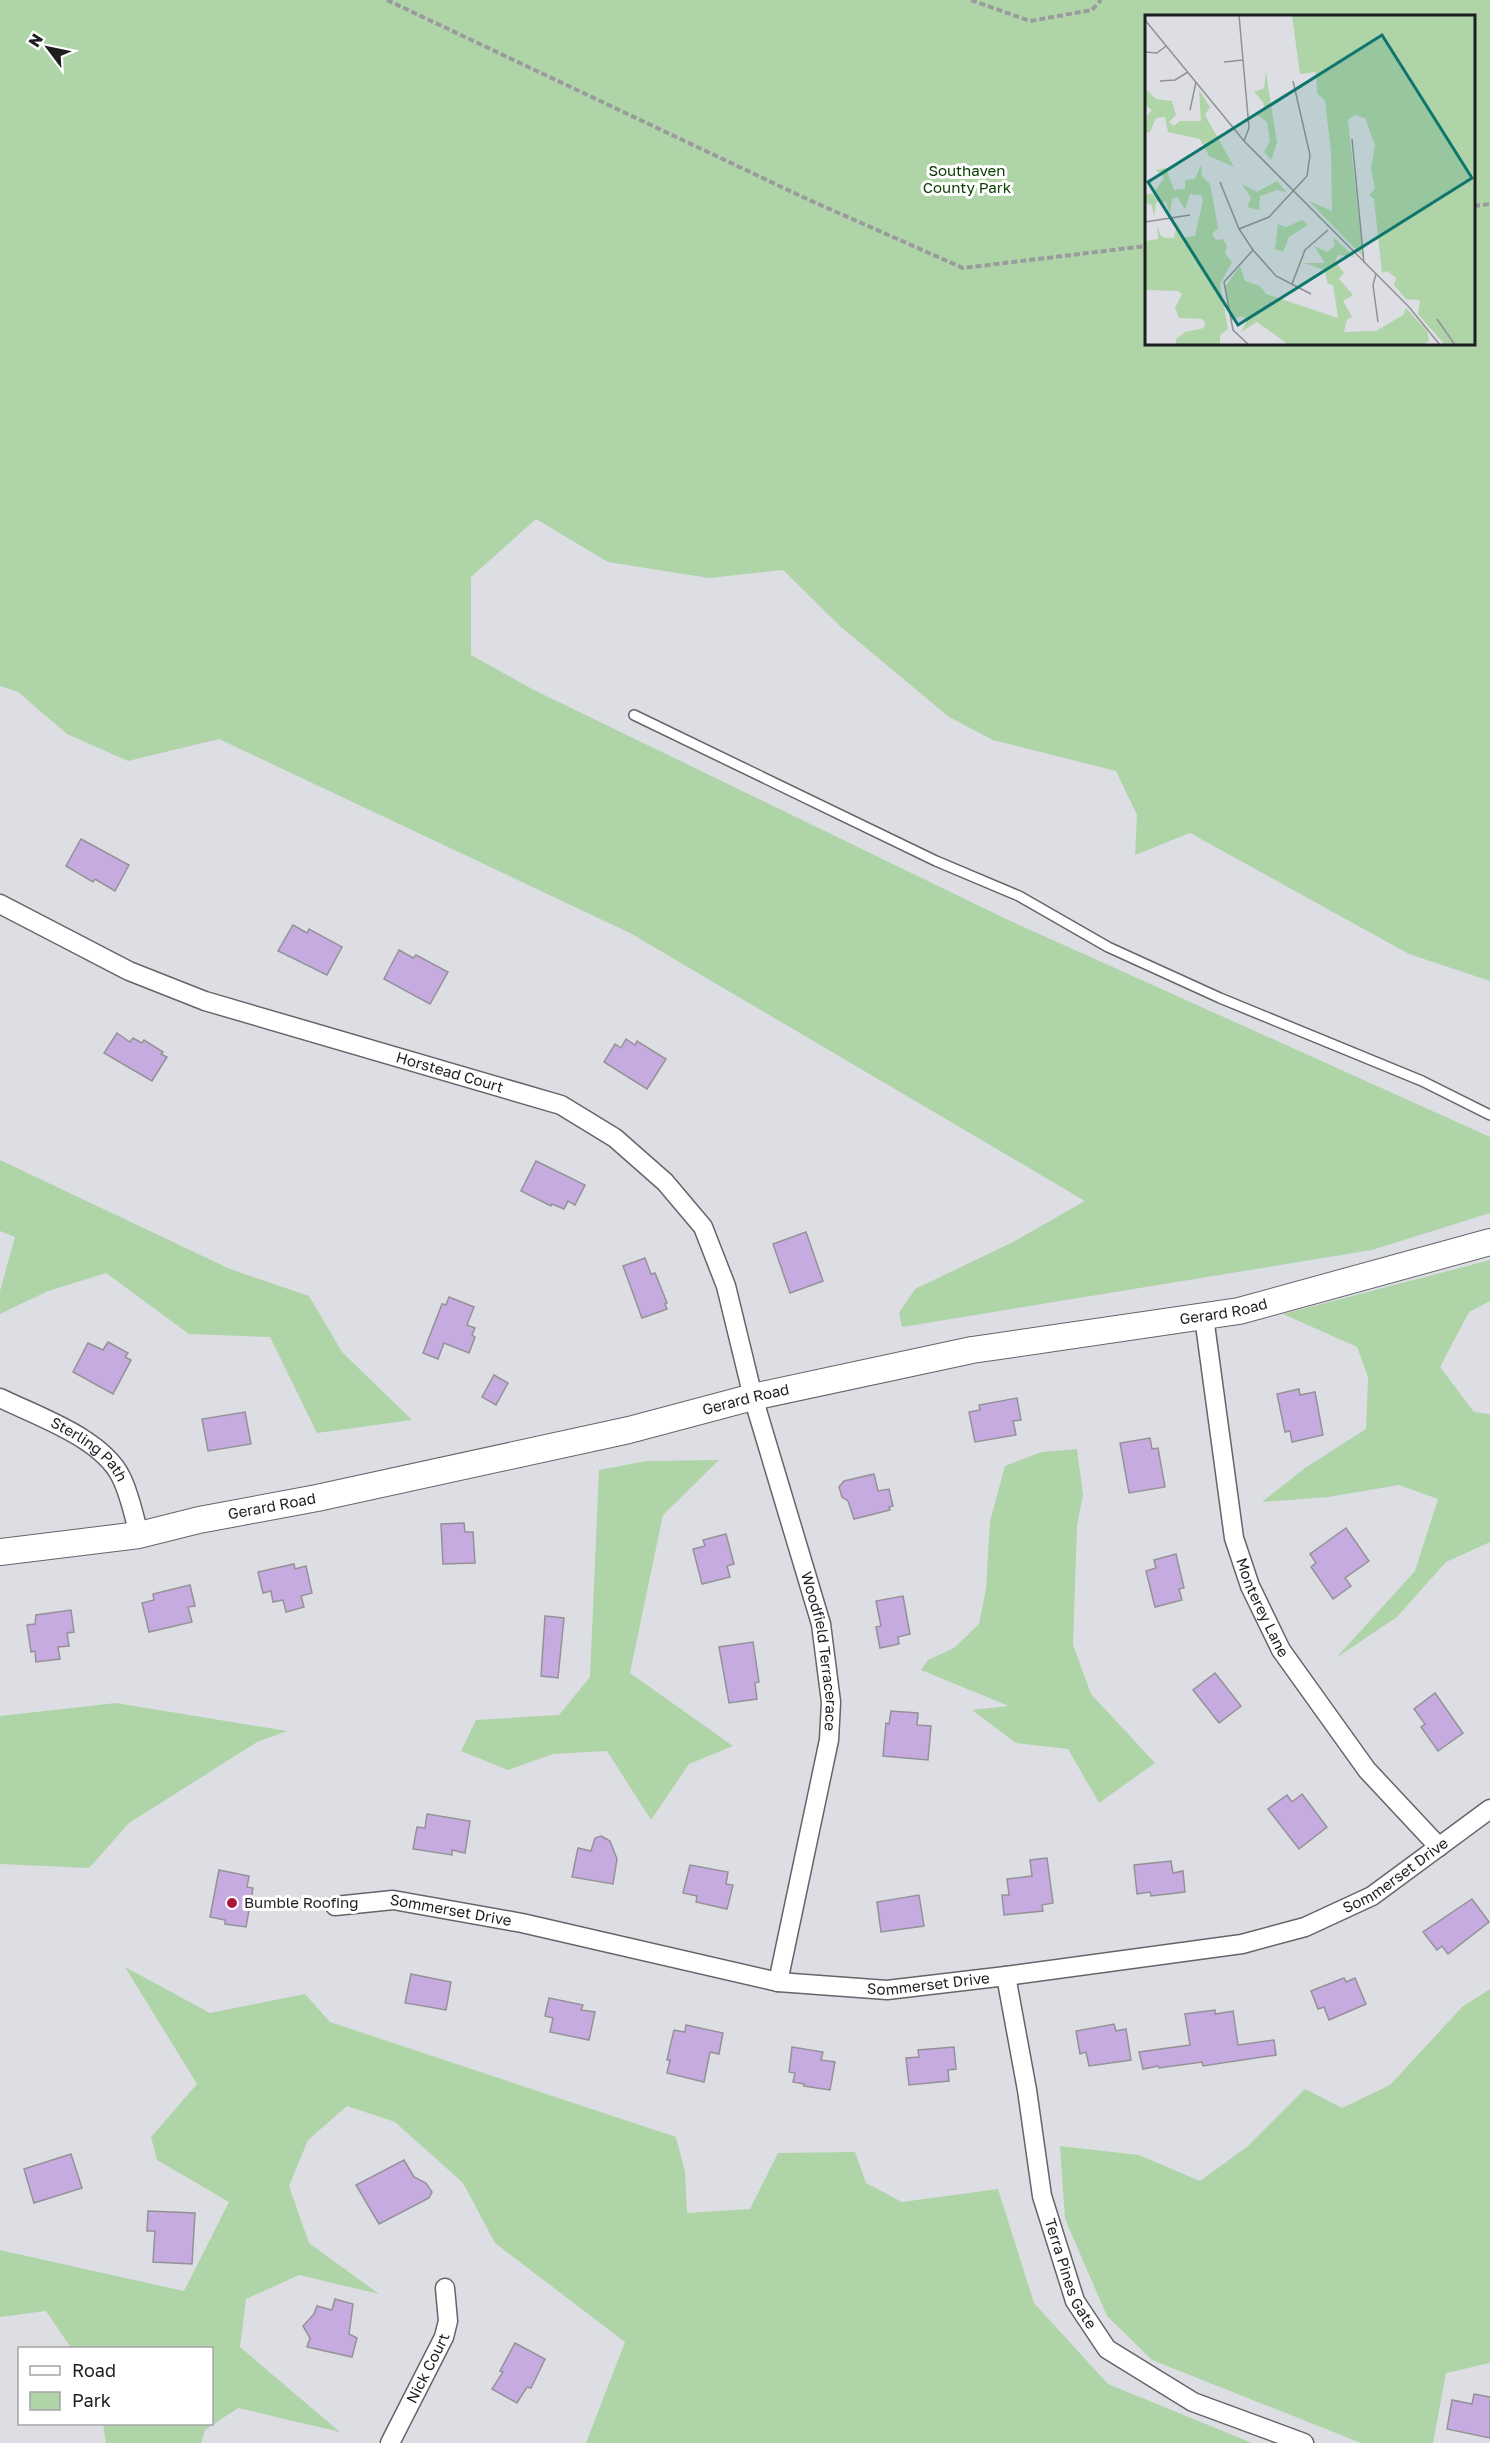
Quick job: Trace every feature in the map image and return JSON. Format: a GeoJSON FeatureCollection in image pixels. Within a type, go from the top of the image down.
{"type":"FeatureCollection","features":[{"type":"Feature","properties":{"kind":"street","name":"Horstead Court"},"geometry":{"type":"LineString","coordinates":[[0,904],[129,971],[205,1001],[561,1105],[615,1138],[665,1182],[703,1227],[726,1286],[753,1396]]}},
{"type":"Feature","properties":{"kind":"street","name":"Gerard Road"},"geometry":{"type":"LineString","coordinates":[[0,1552],[139,1534],[199,1520],[317,1498],[629,1430],[753,1396],[972,1350],[1239,1311],[1490,1242]]}},
{"type":"Feature","properties":{"kind":"street","name":"Monterey Lane"},"geometry":{"type":"LineString","coordinates":[[1204,1317],[1234,1538],[1250,1586],[1281,1650],[1367,1770],[1439,1847]]}},
{"type":"Feature","properties":{"kind":"street","name":"Woodfield Terracerace"},"geometry":{"type":"LineString","coordinates":[[753,1396],[821,1624],[831,1702],[829,1740],[778,1982]]}},
{"type":"Feature","properties":{"kind":"street","name":"Sterling Path"},"geometry":{"type":"LineString","coordinates":[[0,1398],[92,1445],[121,1476],[139,1534]]}},
{"type":"Feature","properties":{"kind":"street","name":"Sommerset Drive"},"geometry":{"type":"LineString","coordinates":[[335,1906],[393,1900],[522,1923],[778,1982],[887,1990],[1242,1944],[1305,1926],[1372,1896],[1490,1809]]}},
{"type":"Feature","properties":{"kind":"street","name":"Terra Pines Gate"},"geometry":{"type":"LineString","coordinates":[[1006,1976],[1027,2090],[1042,2196],[1075,2301],[1107,2349],[1193,2402],[1304,2443]]}},
{"type":"Feature","properties":{"kind":"street","name":"Nick Court"},"geometry":{"type":"LineString","coordinates":[[390,2443],[444,2337],[448,2321],[445,2288]]}},
{"type":"Feature","properties":{"kind":"lane"},"geometry":{"type":"LineString","coordinates":[[634,715],[936,861],[1020,896],[1108,947],[1220,998],[1422,1081],[1490,1115]]}},
{"type":"Feature","properties":{"kind":"path"},"geometry":{"type":"LineString","coordinates":[[387,0],[807,199],[963,268],[1145,246]]}},
{"type":"Feature","properties":{"kind":"path"},"geometry":{"type":"LineString","coordinates":[[971,0],[1030,21],[1092,10],[1101,0]]}},
{"type":"Feature","properties":{"kind":"path"},"geometry":{"type":"LineString","coordinates":[[1475,206],[1490,204]]}},
{"type":"Feature","properties":{"kind":"green space","name":"Southaven County Park"},"geometry":{"type":"Polygon","coordinates":[[[0,0],[1490,0],[1490,981],[1409,954],[1190,833],[1135,855],[1137,815],[1116,771],[993,740],[949,717],[841,627],[783,570],[709,578],[608,562],[536,519],[471,577],[471,655],[532,689],[1004,918],[1490,1137],[1490,1213],[1372,1250],[902,1327],[899,1313],[915,1289],[1011,1243],[1085,1201],[630,933],[219,739],[128,761],[67,734],[18,692],[0,686],[0,0]]]}},
{"type":"Feature","properties":{"kind":"green space"},"geometry":{"type":"Polygon","coordinates":[[[0,1160],[230,1269],[309,1296],[342,1352],[412,1420],[317,1433],[270,1337],[189,1334],[106,1273],[48,1291],[0,1314],[0,1291],[15,1237],[0,1231],[0,1160]]]}},
{"type":"Feature","properties":{"kind":"green space"},"geometry":{"type":"Polygon","coordinates":[[[1490,1260],[1490,1301],[1469,1312],[1440,1367],[1474,1412],[1490,1414],[1490,1542],[1446,1562],[1397,1617],[1336,1658],[1415,1571],[1438,1499],[1399,1485],[1328,1497],[1262,1502],[1305,1468],[1366,1429],[1368,1377],[1357,1347],[1283,1314],[1490,1260]]]}},
{"type":"Feature","properties":{"kind":"green space"},"geometry":{"type":"Polygon","coordinates":[[[1077,1449],[1083,1495],[1077,1525],[1073,1645],[1091,1694],[1155,1763],[1099,1803],[1068,1749],[1016,1743],[972,1710],[1009,1706],[921,1670],[928,1660],[954,1648],[979,1624],[986,1589],[990,1521],[1005,1466],[1042,1452],[1077,1449]]]}},
{"type":"Feature","properties":{"kind":"green space"},"geometry":{"type":"Polygon","coordinates":[[[719,1460],[663,1515],[630,1673],[733,1746],[689,1764],[651,1820],[607,1751],[553,1754],[508,1770],[461,1751],[476,1720],[559,1715],[590,1677],[599,1470],[647,1461],[719,1460]]]}},
{"type":"Feature","properties":{"kind":"green space"},"geometry":{"type":"Polygon","coordinates":[[[116,1703],[287,1731],[257,1742],[129,1823],[89,1868],[0,1864],[0,1716],[116,1703]]]}},
{"type":"Feature","properties":{"kind":"green space"},"geometry":{"type":"Polygon","coordinates":[[[125,1967],[210,2013],[305,1994],[330,2022],[676,2137],[685,2172],[687,2213],[750,2209],[778,2153],[855,2152],[866,2183],[902,2202],[998,2189],[1034,2303],[1108,2384],[1252,2443],[586,2443],[625,2342],[495,2243],[463,2183],[395,2122],[347,2106],[308,2140],[289,2186],[309,2243],[379,2294],[299,2275],[246,2299],[240,2347],[340,2432],[238,2408],[213,2425],[213,2347],[70,2347],[46,2311],[0,2317],[0,2250],[184,2291],[229,2202],[157,2160],[151,2137],[197,2084],[125,1967]]]}},
{"type":"Feature","properties":{"kind":"green space"},"geometry":{"type":"Polygon","coordinates":[[[1490,1989],[1490,2363],[1446,2373],[1433,2443],[1361,2443],[1152,2360],[1107,2316],[1065,2219],[1060,2146],[1139,2155],[1200,2181],[1248,2146],[1305,2089],[1342,2108],[1390,2085],[1462,2007],[1490,1989]]]}},
{"type":"Feature","properties":{"kind":"green space"},"geometry":{"type":"Polygon","coordinates":[[[103,2425],[212,2425],[205,2430],[201,2443],[106,2443],[103,2425]]]}},
{"type":"Feature","properties":{"kind":"building"},"geometry":{"type":"Polygon","coordinates":[[[81,839],[129,865],[115,891],[95,879],[93,882],[66,866],[81,839]]]}},
{"type":"Feature","properties":{"kind":"building"},"geometry":{"type":"Polygon","coordinates":[[[293,925],[307,933],[309,929],[342,947],[327,975],[278,951],[293,925]]]}},
{"type":"Feature","properties":{"kind":"building"},"geometry":{"type":"Polygon","coordinates":[[[399,950],[413,958],[416,955],[448,972],[430,1004],[384,979],[399,950]]]}},
{"type":"Feature","properties":{"kind":"building"},"geometry":{"type":"Polygon","coordinates":[[[117,1033],[130,1042],[133,1038],[142,1043],[144,1040],[167,1057],[152,1081],[104,1053],[117,1033]]]}},
{"type":"Feature","properties":{"kind":"building"},"geometry":{"type":"Polygon","coordinates":[[[626,1039],[635,1045],[637,1041],[666,1059],[647,1089],[604,1062],[615,1044],[621,1048],[626,1039]]]}},
{"type":"Feature","properties":{"kind":"building"},"geometry":{"type":"Polygon","coordinates":[[[536,1161],[585,1185],[575,1205],[568,1201],[564,1209],[552,1204],[551,1206],[521,1191],[536,1161]]]}},
{"type":"Feature","properties":{"kind":"building"},"geometry":{"type":"Polygon","coordinates":[[[806,1232],[823,1281],[790,1293],[773,1244],[806,1232]]]}},
{"type":"Feature","properties":{"kind":"building"},"geometry":{"type":"Polygon","coordinates":[[[645,1258],[651,1274],[655,1273],[667,1303],[665,1304],[667,1309],[642,1318],[623,1266],[645,1258]]]}},
{"type":"Feature","properties":{"kind":"building"},"geometry":{"type":"Polygon","coordinates":[[[449,1297],[474,1307],[467,1325],[475,1328],[472,1335],[475,1337],[469,1353],[444,1343],[438,1359],[423,1353],[442,1304],[446,1305],[449,1297]]]}},
{"type":"Feature","properties":{"kind":"building"},"geometry":{"type":"Polygon","coordinates":[[[108,1342],[128,1353],[125,1357],[131,1360],[113,1394],[73,1372],[88,1343],[103,1350],[108,1342]]]}},
{"type":"Feature","properties":{"kind":"building"},"geometry":{"type":"Polygon","coordinates":[[[494,1375],[508,1383],[496,1405],[482,1397],[494,1375]]]}},
{"type":"Feature","properties":{"kind":"building"},"geometry":{"type":"Polygon","coordinates":[[[1299,1389],[1300,1395],[1315,1392],[1323,1435],[1292,1442],[1290,1431],[1285,1432],[1277,1394],[1299,1389]]]}},
{"type":"Feature","properties":{"kind":"building"},"geometry":{"type":"Polygon","coordinates":[[[1017,1398],[1021,1420],[1013,1421],[1016,1435],[975,1442],[969,1412],[980,1410],[979,1405],[1017,1398]]]}},
{"type":"Feature","properties":{"kind":"building"},"geometry":{"type":"Polygon","coordinates":[[[245,1412],[251,1444],[208,1451],[202,1419],[245,1412]]]}},
{"type":"Feature","properties":{"kind":"building"},"geometry":{"type":"Polygon","coordinates":[[[1150,1438],[1152,1449],[1158,1448],[1165,1487],[1129,1493],[1120,1443],[1150,1438]]]}},
{"type":"Feature","properties":{"kind":"building"},"geometry":{"type":"Polygon","coordinates":[[[874,1474],[878,1491],[889,1489],[893,1506],[889,1507],[890,1510],[854,1519],[848,1501],[842,1497],[839,1487],[844,1481],[874,1474]]]}},
{"type":"Feature","properties":{"kind":"building"},"geometry":{"type":"Polygon","coordinates":[[[464,1523],[465,1532],[473,1532],[475,1563],[443,1564],[441,1524],[464,1523]]]}},
{"type":"Feature","properties":{"kind":"building"},"geometry":{"type":"Polygon","coordinates":[[[1346,1528],[1369,1561],[1345,1578],[1351,1586],[1333,1599],[1311,1567],[1316,1563],[1310,1554],[1346,1528]]]}},
{"type":"Feature","properties":{"kind":"building"},"geometry":{"type":"Polygon","coordinates":[[[726,1534],[734,1564],[727,1566],[730,1577],[702,1584],[693,1549],[705,1546],[703,1540],[726,1534]]]}},
{"type":"Feature","properties":{"kind":"building"},"geometry":{"type":"Polygon","coordinates":[[[1176,1554],[1184,1588],[1179,1589],[1182,1600],[1155,1607],[1146,1571],[1156,1568],[1154,1560],[1176,1554]]]}},
{"type":"Feature","properties":{"kind":"building"},"geometry":{"type":"Polygon","coordinates":[[[294,1564],[295,1569],[306,1566],[312,1593],[301,1596],[304,1607],[286,1612],[283,1600],[273,1602],[271,1591],[263,1593],[258,1572],[294,1564]]]}},
{"type":"Feature","properties":{"kind":"building"},"geometry":{"type":"Polygon","coordinates":[[[190,1585],[195,1606],[188,1607],[192,1622],[149,1632],[142,1603],[154,1600],[153,1594],[190,1585]]]}},
{"type":"Feature","properties":{"kind":"building"},"geometry":{"type":"Polygon","coordinates":[[[903,1596],[910,1634],[898,1637],[899,1644],[880,1648],[876,1627],[881,1626],[876,1601],[903,1596]]]}},
{"type":"Feature","properties":{"kind":"building"},"geometry":{"type":"Polygon","coordinates":[[[71,1610],[74,1632],[67,1633],[69,1646],[58,1647],[60,1659],[36,1662],[35,1651],[31,1652],[27,1625],[35,1624],[36,1615],[71,1610]]]}},
{"type":"Feature","properties":{"kind":"building"},"geometry":{"type":"Polygon","coordinates":[[[545,1616],[564,1618],[558,1678],[541,1676],[545,1616]]]}},
{"type":"Feature","properties":{"kind":"building"},"geometry":{"type":"Polygon","coordinates":[[[753,1642],[759,1682],[755,1683],[757,1699],[729,1703],[719,1647],[753,1642]]]}},
{"type":"Feature","properties":{"kind":"building"},"geometry":{"type":"Polygon","coordinates":[[[1215,1673],[1241,1706],[1219,1723],[1193,1690],[1215,1673]]]}},
{"type":"Feature","properties":{"kind":"building"},"geometry":{"type":"Polygon","coordinates":[[[1435,1693],[1463,1733],[1438,1751],[1421,1727],[1425,1724],[1414,1709],[1435,1693]]]}},
{"type":"Feature","properties":{"kind":"building"},"geometry":{"type":"Polygon","coordinates":[[[891,1711],[918,1713],[917,1725],[931,1726],[928,1760],[883,1756],[886,1723],[889,1724],[891,1711]]]}},
{"type":"Feature","properties":{"kind":"building"},"geometry":{"type":"Polygon","coordinates":[[[1302,1794],[1327,1827],[1299,1849],[1268,1809],[1287,1795],[1292,1802],[1302,1794]]]}},
{"type":"Feature","properties":{"kind":"building"},"geometry":{"type":"Polygon","coordinates":[[[427,1814],[470,1821],[465,1853],[452,1850],[452,1855],[413,1849],[417,1827],[425,1828],[427,1814]]]}},
{"type":"Feature","properties":{"kind":"building"},"geometry":{"type":"Polygon","coordinates":[[[601,1836],[610,1841],[617,1859],[613,1884],[572,1877],[578,1848],[591,1851],[595,1838],[601,1836]]]}},
{"type":"Feature","properties":{"kind":"building"},"geometry":{"type":"Polygon","coordinates":[[[1047,1858],[1053,1903],[1042,1905],[1043,1911],[1004,1915],[1002,1895],[1009,1895],[1007,1879],[1032,1876],[1030,1860],[1047,1858]]]}},
{"type":"Feature","properties":{"kind":"building"},"geometry":{"type":"Polygon","coordinates":[[[1171,1861],[1173,1873],[1183,1871],[1185,1892],[1151,1896],[1150,1892],[1137,1894],[1134,1865],[1171,1861]]]}},
{"type":"Feature","properties":{"kind":"building"},"geometry":{"type":"Polygon","coordinates":[[[690,1865],[728,1872],[726,1884],[733,1885],[727,1909],[696,1902],[697,1896],[683,1893],[690,1865]]]}},
{"type":"Feature","properties":{"kind":"building","name":"Bumble Roofing"},"geometry":{"type":"Polygon","coordinates":[[[219,1870],[249,1876],[247,1887],[253,1888],[246,1927],[225,1924],[225,1920],[210,1917],[219,1870]]]}},
{"type":"Feature","properties":{"kind":"building"},"geometry":{"type":"Polygon","coordinates":[[[919,1895],[924,1926],[881,1932],[877,1902],[919,1895]]]}},
{"type":"Feature","properties":{"kind":"building"},"geometry":{"type":"Polygon","coordinates":[[[1472,1899],[1489,1922],[1448,1954],[1442,1946],[1437,1950],[1423,1932],[1472,1899]]]}},
{"type":"Feature","properties":{"kind":"building"},"geometry":{"type":"Polygon","coordinates":[[[411,1974],[451,1982],[446,2010],[405,2003],[411,1974]]]}},
{"type":"Feature","properties":{"kind":"building"},"geometry":{"type":"Polygon","coordinates":[[[1344,1978],[1346,1982],[1355,1978],[1366,2004],[1329,2020],[1324,2007],[1318,2009],[1311,1991],[1344,1978]]]}},
{"type":"Feature","properties":{"kind":"building"},"geometry":{"type":"Polygon","coordinates":[[[549,1998],[583,2005],[581,2010],[595,2012],[589,2040],[550,2032],[553,2018],[545,2016],[549,1998]]]}},
{"type":"Feature","properties":{"kind":"building"},"geometry":{"type":"Polygon","coordinates":[[[1215,2010],[1215,2014],[1233,2011],[1238,2045],[1274,2040],[1276,2055],[1203,2066],[1202,2062],[1143,2069],[1139,2052],[1190,2045],[1185,2014],[1215,2010]]]}},
{"type":"Feature","properties":{"kind":"building"},"geometry":{"type":"Polygon","coordinates":[[[1114,2024],[1116,2031],[1126,2029],[1131,2060],[1089,2066],[1086,2052],[1080,2054],[1076,2031],[1114,2024]]]}},
{"type":"Feature","properties":{"kind":"building"},"geometry":{"type":"Polygon","coordinates":[[[686,2025],[723,2033],[719,2054],[710,2052],[704,2082],[667,2073],[670,2060],[667,2060],[674,2030],[685,2032],[686,2025]]]}},
{"type":"Feature","properties":{"kind":"building"},"geometry":{"type":"Polygon","coordinates":[[[792,2047],[823,2052],[821,2060],[835,2062],[830,2090],[793,2082],[795,2073],[789,2072],[792,2047]]]}},
{"type":"Feature","properties":{"kind":"building"},"geometry":{"type":"Polygon","coordinates":[[[954,2047],[956,2069],[948,2070],[949,2081],[909,2085],[906,2058],[919,2057],[918,2050],[954,2047]]]}},
{"type":"Feature","properties":{"kind":"building"},"geometry":{"type":"Polygon","coordinates":[[[71,2154],[82,2188],[34,2203],[24,2169],[71,2154]]]}},
{"type":"Feature","properties":{"kind":"building"},"geometry":{"type":"Polygon","coordinates":[[[404,2160],[414,2177],[426,2183],[432,2192],[429,2198],[379,2224],[356,2185],[404,2160]]]}},
{"type":"Feature","properties":{"kind":"building"},"geometry":{"type":"Polygon","coordinates":[[[148,2211],[195,2213],[192,2264],[153,2262],[155,2231],[147,2231],[148,2211]]]}},
{"type":"Feature","properties":{"kind":"building"},"geometry":{"type":"Polygon","coordinates":[[[335,2299],[353,2304],[349,2334],[357,2338],[352,2357],[307,2347],[310,2338],[303,2326],[314,2314],[317,2306],[332,2310],[335,2299]]]}},
{"type":"Feature","properties":{"kind":"building"},"geometry":{"type":"Polygon","coordinates":[[[515,2343],[545,2359],[531,2388],[527,2387],[517,2403],[492,2389],[503,2372],[500,2371],[515,2343]]]}},
{"type":"Feature","properties":{"kind":"building"},"geometry":{"type":"Polygon","coordinates":[[[1474,2394],[1490,2397],[1490,2438],[1447,2429],[1452,2400],[1472,2404],[1474,2394]]]}},
{"type":"Feature","properties":{"kind":"place","name":"Bumble Roofing"},"geometry":{"type":"Point","coordinates":[232,1903]}}]}
